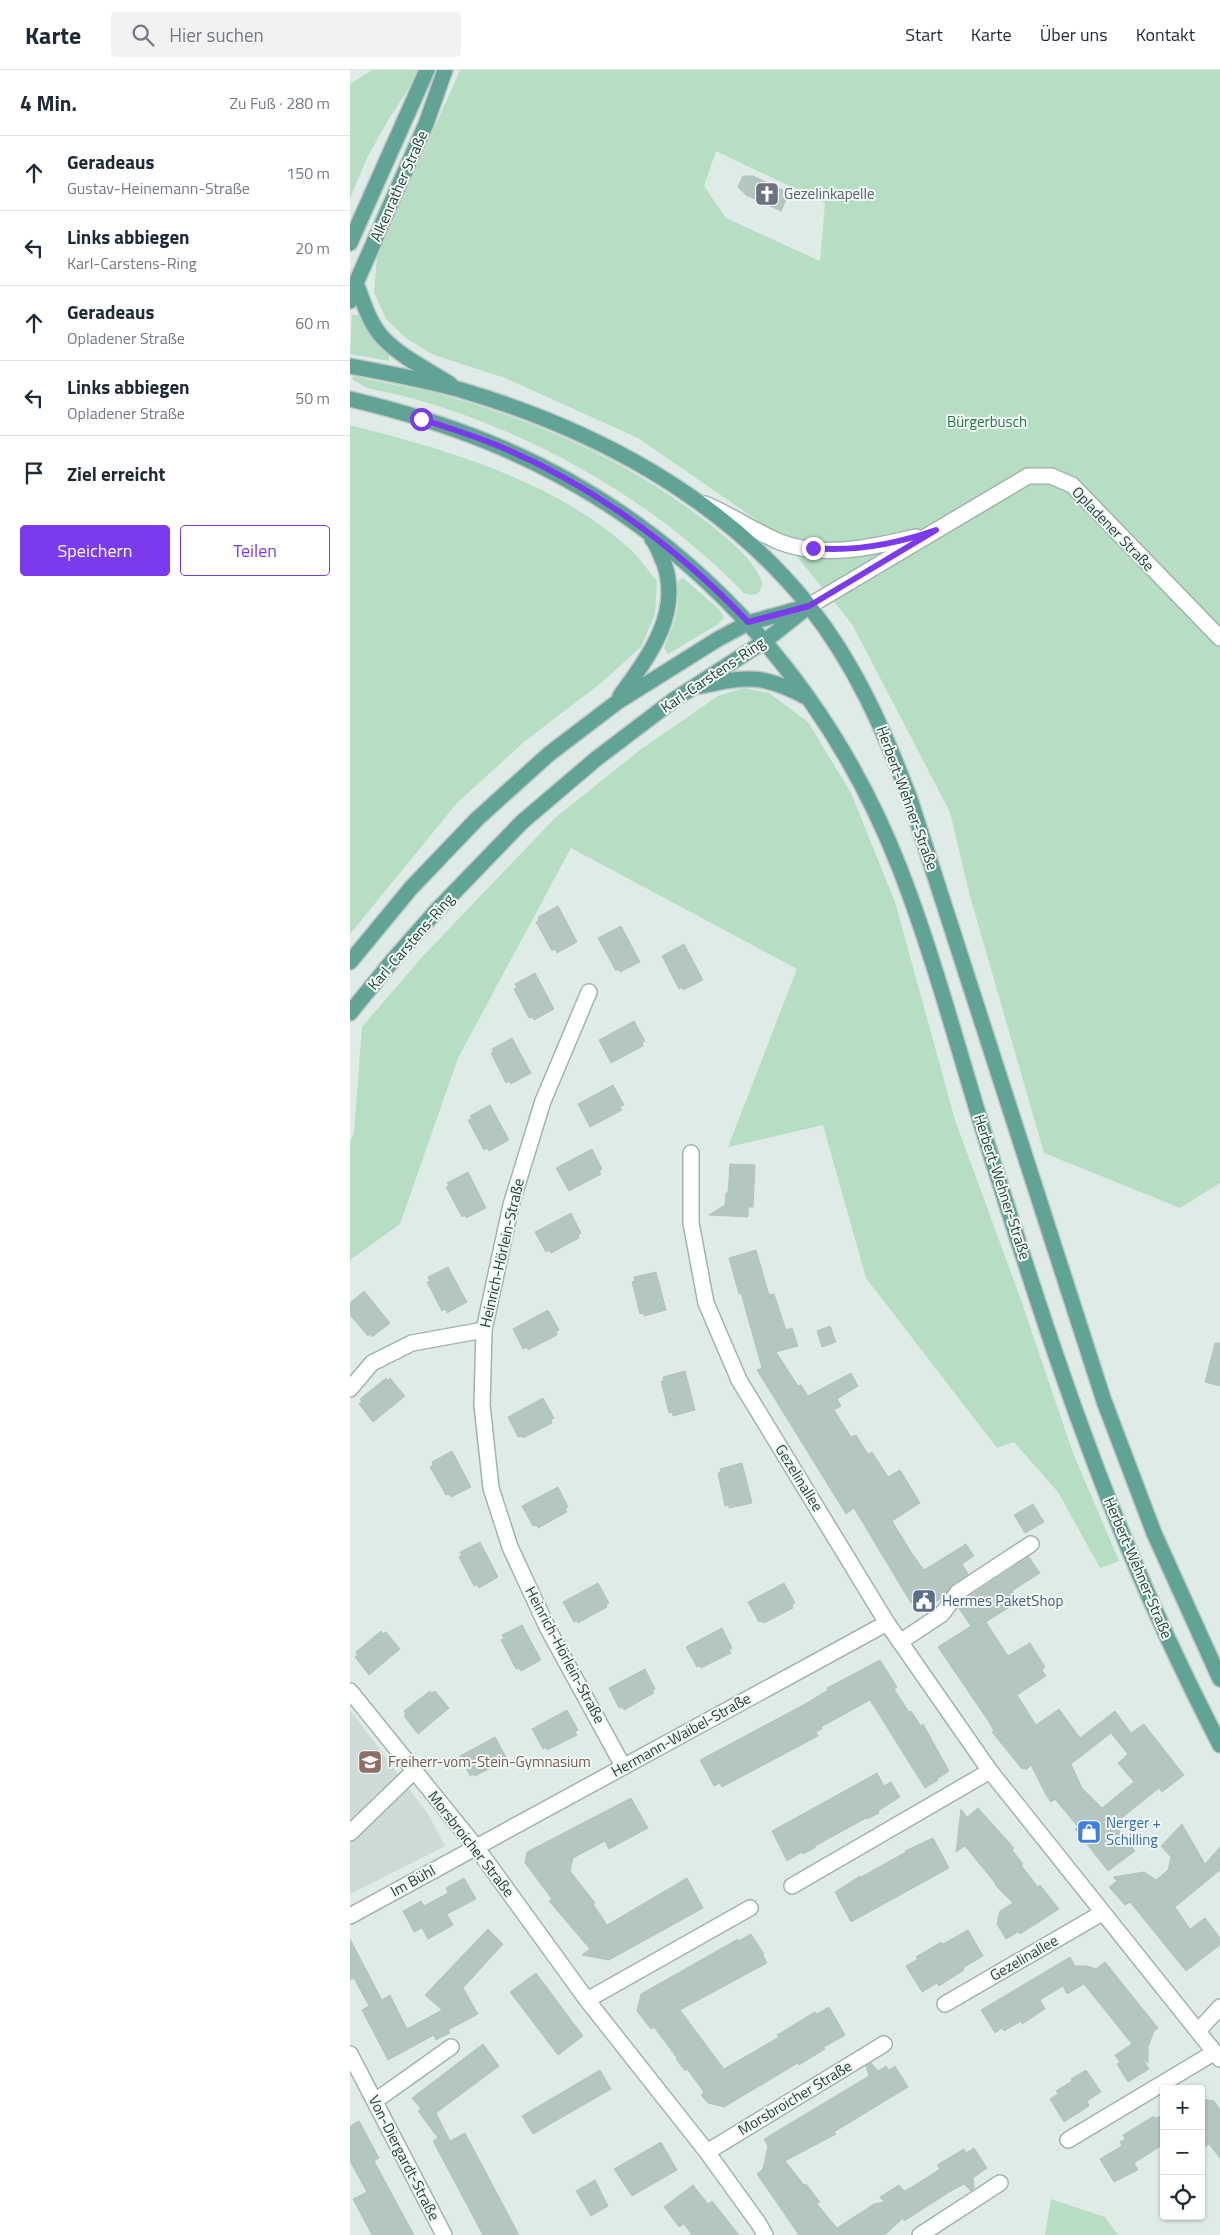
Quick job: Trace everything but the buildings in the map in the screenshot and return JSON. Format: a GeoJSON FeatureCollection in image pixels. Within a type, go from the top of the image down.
{"type":"FeatureCollection","features":[{"type":"Feature","properties":{"kind":"main road","name":"Alkenrather Straße"},"geometry":{"type":"LineString","coordinates":[[350,243],[427,70]]}},
{"type":"Feature","properties":{"kind":"main road","name":"Alkenrather Straße"},"geometry":{"type":"LineString","coordinates":[[350,301],[356,282],[426,124],[445,70]]}},
{"type":"Feature","properties":{"kind":"main road"},"geometry":{"type":"LineString","coordinates":[[356,282],[371,320],[383,337],[395,348],[460,390]]}},
{"type":"Feature","properties":{"kind":"main road"},"geometry":{"type":"LineString","coordinates":[[350,366],[460,390]]}},
{"type":"Feature","properties":{"kind":"main road","name":"Herbert-Wehner-Straße"},"geometry":{"type":"LineString","coordinates":[[460,390],[562,426],[658,475],[696,500],[728,525],[771,564],[809,606],[854,673],[873,708],[910,799],[1104,1401],[1154,1533],[1220,1679]]}},
{"type":"Feature","properties":{"kind":"main road"},"geometry":{"type":"LineString","coordinates":[[351,398],[421,419],[487,442],[536,464],[589,493],[644,528],[660,552],[667,574],[670,598],[664,625],[652,650],[616,702]]}},
{"type":"Feature","properties":{"kind":"main road","name":"Herbert-Wehner-Straße"},"geometry":{"type":"LineString","coordinates":[[644,528],[698,573],[765,641],[811,699],[849,761],[873,807],[899,867],[938,981],[994,1166],[1096,1467],[1160,1622],[1220,1745]]}},
{"type":"Feature","properties":{"kind":"main road","name":"Karl-Carstens-Ring"},"geometry":{"type":"LineString","coordinates":[[350,962],[411,888],[484,812],[549,754],[616,702],[748,622],[809,606]]}},
{"type":"Feature","properties":{"kind":"main road","name":"Karl-Carstens-Ring"},"geometry":{"type":"LineString","coordinates":[[350,1014],[393,960],[437,910],[522,822],[596,759],[692,688],[765,641],[809,606]]}},
{"type":"Feature","properties":{"kind":"main road"},"geometry":{"type":"LineString","coordinates":[[692,688],[744,678],[761,678],[778,683],[811,699]]}},
{"type":"Feature","properties":{"kind":"street","name":"Opladener Straße"},"geometry":{"type":"LineString","coordinates":[[809,606],[1028,476],[1051,476],[1072,485],[1220,638]]}},
{"type":"Feature","properties":{"kind":"street","name":"Opladener Straße"},"geometry":{"type":"LineString","coordinates":[[696,500],[781,542],[806,548],[838,550],[869,547],[916,537],[936,530]]}},
{"type":"Feature","properties":{"kind":"street","name":"Heinrich-Hörlein-Straße"},"geometry":{"type":"LineString","coordinates":[[589,992],[543,1101],[511,1205],[484,1330],[482,1405],[491,1488],[510,1547],[548,1629],[624,1766]]}},
{"type":"Feature","properties":{"kind":"street","name":"Gezelinallee"},"geometry":{"type":"LineString","coordinates":[[691,1153],[691,1224],[706,1303],[739,1380],[887,1623],[990,1771],[1217,2056],[1068,2140]]}},
{"type":"Feature","properties":{"kind":"street"},"geometry":{"type":"LineString","coordinates":[[350,1389],[372,1363],[412,1343],[484,1330]]}},
{"type":"Feature","properties":{"kind":"street"},"geometry":{"type":"LineString","coordinates":[[900,1642],[942,1614],[958,1592],[1030,1544]]}},
{"type":"Feature","properties":{"kind":"street","name":"Hermann-Waibel-Straße"},"geometry":{"type":"LineString","coordinates":[[476,1847],[887,1623]]}},
{"type":"Feature","properties":{"kind":"street","name":"Morsbroicher Straße"},"geometry":{"type":"LineString","coordinates":[[350,1691],[476,1847],[587,2000],[707,2152],[765,2235]]}},
{"type":"Feature","properties":{"kind":"street"},"geometry":{"type":"LineString","coordinates":[[350,1833],[414,1771]]}},
{"type":"Feature","properties":{"kind":"street"},"geometry":{"type":"LineString","coordinates":[[792,1886],[990,1771]]}},
{"type":"Feature","properties":{"kind":"street","name":"Im Bühl"},"geometry":{"type":"LineString","coordinates":[[350,1916],[476,1847]]}},
{"type":"Feature","properties":{"kind":"street"},"geometry":{"type":"LineString","coordinates":[[587,2000],[750,1908]]}},
{"type":"Feature","properties":{"kind":"street","name":"Gezelinallee"},"geometry":{"type":"LineString","coordinates":[[945,2004],[1102,1913]]}},
{"type":"Feature","properties":{"kind":"street"},"geometry":{"type":"LineString","coordinates":[[1198,2030],[1220,2007]]}},
{"type":"Feature","properties":{"kind":"street","name":"Morsbroicher Straße"},"geometry":{"type":"LineString","coordinates":[[707,2152],[884,2044]]}},
{"type":"Feature","properties":{"kind":"street"},"geometry":{"type":"LineString","coordinates":[[375,2101],[452,2047]]}},
{"type":"Feature","properties":{"kind":"street","name":"Von-Diergardt-Straße"},"geometry":{"type":"LineString","coordinates":[[350,2054],[444,2235]]}},
{"type":"Feature","properties":{"kind":"street"},"geometry":{"type":"LineString","coordinates":[[920,2235],[1000,2183]]}},
{"type":"Feature","properties":{"kind":"shaded area","name":"Freiherr-vom-Stein-Gymnasium"},"geometry":{"type":"Polygon","coordinates":[[[350,1710],[428,1814],[445,1846],[350,1894],[350,1710]]]}},
{"type":"Feature","properties":{"kind":"green space"},"geometry":{"type":"Polygon","coordinates":[[[372,70],[421,70],[390,117],[368,156],[350,198],[350,84],[372,70]]]}},
{"type":"Feature","properties":{"kind":"green space","name":"Bürgerbusch"},"geometry":{"type":"Polygon","coordinates":[[[460,70],[1220,70],[1220,1183],[1180,1208],[1044,1153],[970,896],[950,812],[852,624],[780,536],[638,438],[505,378],[434,355],[407,339],[386,319],[374,292],[377,258],[460,70]],[[716,151],[704,186],[726,218],[820,261],[825,203],[716,151]]]}},
{"type":"Feature","properties":{"kind":"green space"},"geometry":{"type":"Polygon","coordinates":[[[352,315],[361,315],[389,352],[389,361],[350,354],[352,315]]]}},
{"type":"Feature","properties":{"kind":"green space"},"geometry":{"type":"Polygon","coordinates":[[[354,376],[432,392],[506,415],[542,428],[612,461],[677,500],[732,543],[754,566],[759,575],[763,584],[758,594],[750,595],[744,593],[706,557],[664,522],[618,491],[570,463],[521,438],[470,417],[418,400],[367,388],[352,379],[354,376]]]}},
{"type":"Feature","properties":{"kind":"green space"},"geometry":{"type":"Polygon","coordinates":[[[350,425],[461,457],[498,470],[534,486],[568,504],[600,525],[630,549],[657,581],[655,614],[641,647],[601,683],[525,741],[457,803],[350,934],[350,425]]]}},
{"type":"Feature","properties":{"kind":"green space"},"geometry":{"type":"Polygon","coordinates":[[[683,578],[720,610],[724,618],[717,625],[668,654],[664,648],[675,620],[678,605],[678,581],[683,578]]]}},
{"type":"Feature","properties":{"kind":"green space"},"geometry":{"type":"Polygon","coordinates":[[[744,688],[769,693],[808,722],[851,793],[895,902],[955,1120],[1021,1300],[1073,1453],[1119,1561],[1100,1568],[1058,1492],[1014,1442],[997,1448],[866,1278],[823,1125],[728,1147],[797,969],[571,848],[458,1058],[400,1224],[350,1260],[350,1141],[354,1133],[362,1027],[423,956],[555,818],[640,750],[718,696],[744,688]]]}},
{"type":"Feature","properties":{"kind":"green space"},"geometry":{"type":"Polygon","coordinates":[[[1051,2199],[1105,2217],[1118,2235],[1045,2235],[1051,2199]]]}},
{"type":"Feature","properties":{"kind":"place","name":"Gezelinkapelle"},"geometry":{"type":"Point","coordinates":[767,194]}},
{"type":"Feature","properties":{"kind":"place","name":"Hermes PaketShop"},"geometry":{"type":"Point","coordinates":[924,1601]}},
{"type":"Feature","properties":{"kind":"place","name":"Freiherr-vom-Stein-Gymnasium"},"geometry":{"type":"Point","coordinates":[370,1762]}},
{"type":"Feature","properties":{"kind":"place","name":"Nerger + Schilling"},"geometry":{"type":"Point","coordinates":[1089,1832]}},
{"type":"Feature","properties":{"kind":"route"},"geometry":{"type":"LineString","coordinates":[[421,419],[487,442],[536,464],[589,493],[644,528],[723,596],[748,622],[809,606],[936,530],[916,537],[869,547],[846,550],[813,548]]}}]}
